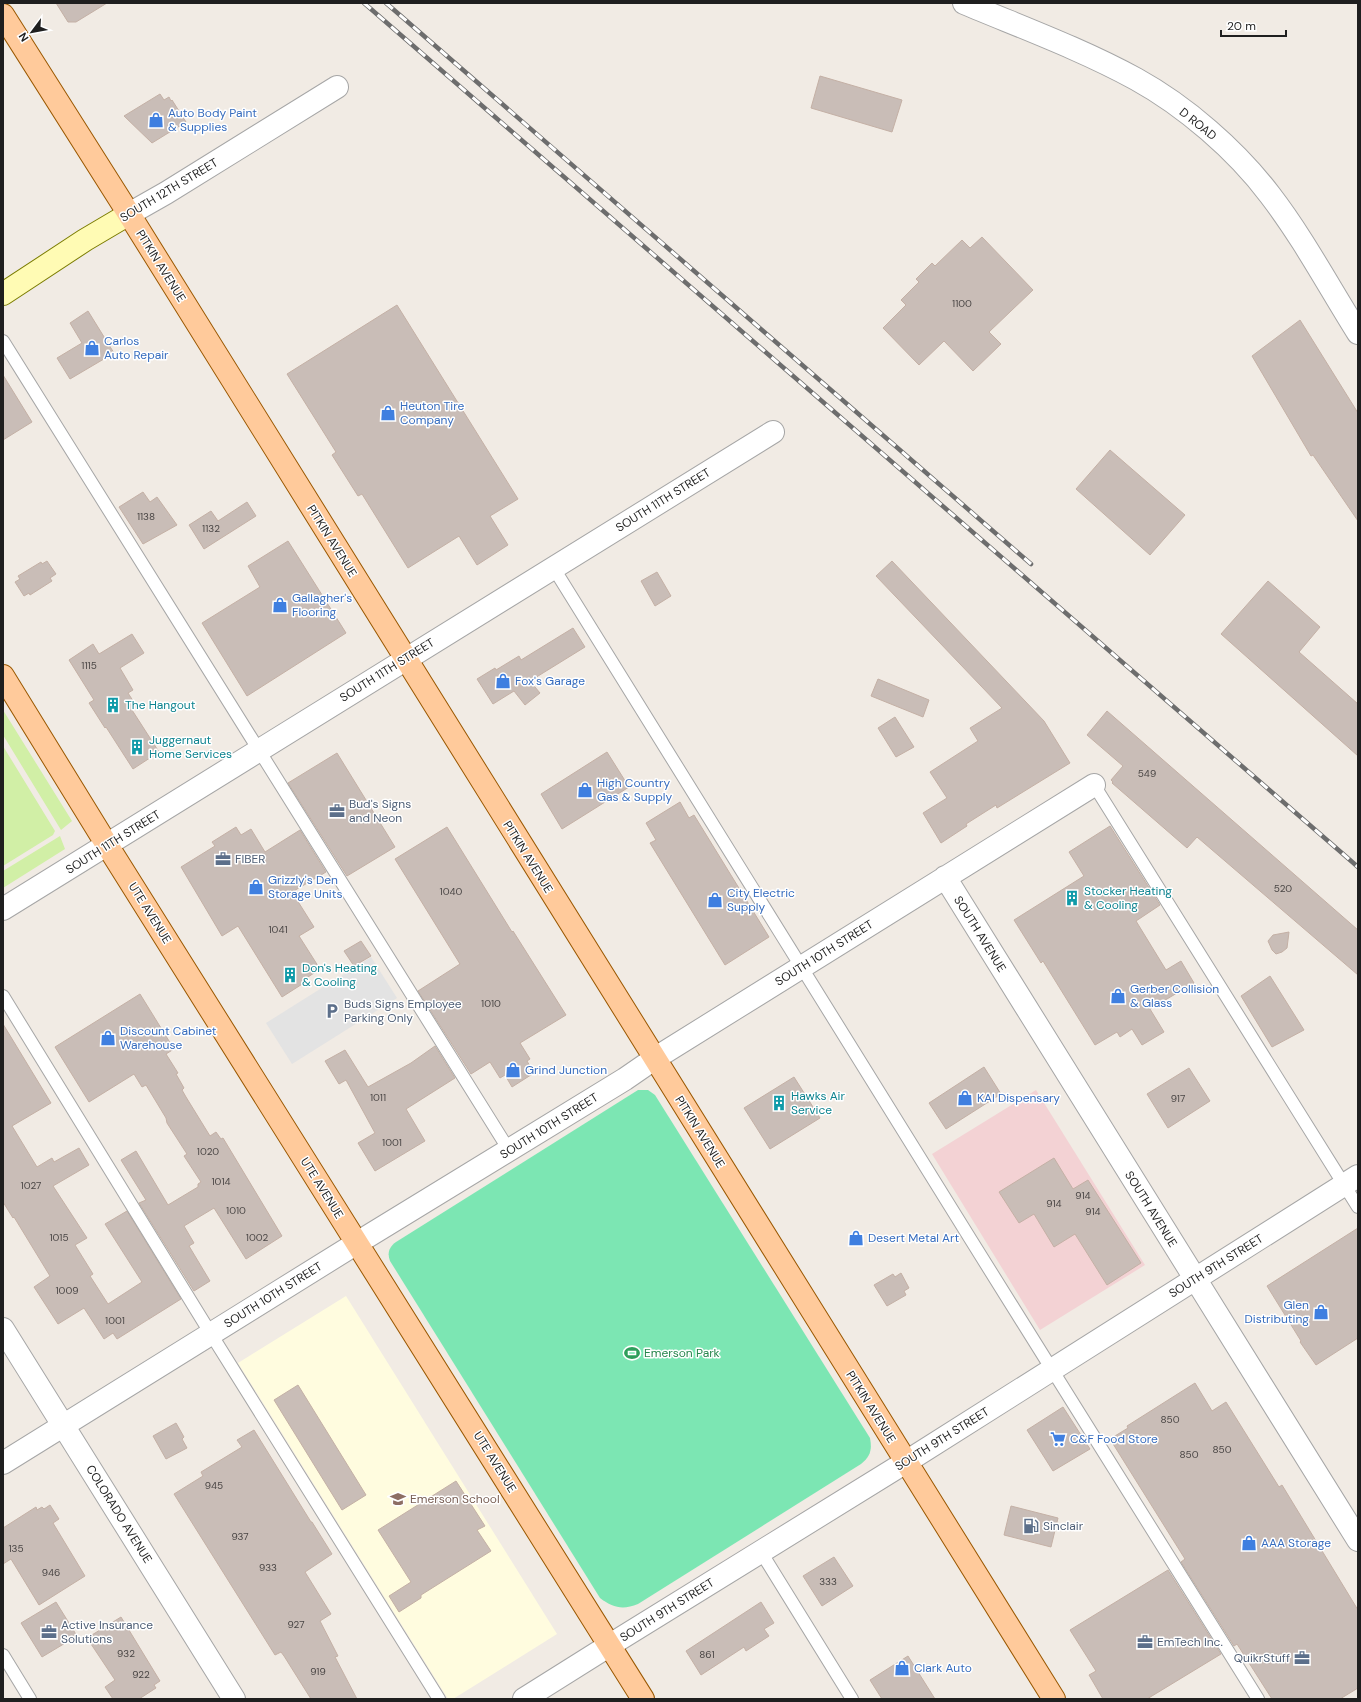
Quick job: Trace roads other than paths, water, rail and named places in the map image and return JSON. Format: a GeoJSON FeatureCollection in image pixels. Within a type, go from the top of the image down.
{"type":"FeatureCollection","features":[{"type":"Feature","properties":{"kind":"main road","name":"PITKIN AVENUE"},"geometry":{"type":"LineString","coordinates":[[3,15],[129,214],[1054,1699]]}},
{"type":"Feature","properties":{"kind":"main road","name":"SOUTH 12TH STREET"},"geometry":{"type":"LineString","coordinates":[[3,294],[84,240],[129,214]]}},
{"type":"Feature","properties":{"kind":"main road","name":"UTE AVENUE"},"geometry":{"type":"LineString","coordinates":[[3,676],[107,845],[643,1699]]}},
{"type":"Feature","properties":{"kind":"street","name":"D ROAD"},"geometry":{"type":"LineString","coordinates":[[964,3],[1104,62],[1136,79],[1187,113],[1217,138],[1243,163],[1270,195],[1295,231],[1358,333]]}},
{"type":"Feature","properties":{"kind":"street","name":"SOUTH 12TH STREET"},"geometry":{"type":"LineString","coordinates":[[129,214],[166,193],[337,87]]}},
{"type":"Feature","properties":{"kind":"street","name":"SOUTH 11TH STREET"},"geometry":{"type":"LineString","coordinates":[[3,909],[773,432]]}},
{"type":"Feature","properties":{"kind":"street","name":"SOUTH 10TH STREET"},"geometry":{"type":"LineString","coordinates":[[3,1463],[357,1242],[625,1079],[654,1059],[1094,784]]}},
{"type":"Feature","properties":{"kind":"street","name":"SOUTH AVENUE"},"geometry":{"type":"LineString","coordinates":[[945,878],[1358,1540]]}},
{"type":"Feature","properties":{"kind":"street","name":"SOUTH 9TH STREET"},"geometry":{"type":"LineString","coordinates":[[524,1699],[906,1462],[1351,1180]]}},
{"type":"Feature","properties":{"kind":"street","name":"COLORADO AVENUE"},"geometry":{"type":"LineString","coordinates":[[3,1329],[234,1699]]}},
{"type":"Feature","properties":{"kind":"lane"},"geometry":{"type":"LineString","coordinates":[[3,341],[509,1150]]}},
{"type":"Feature","properties":{"kind":"lane"},"geometry":{"type":"LineString","coordinates":[[553,567],[1051,1370],[1258,1699]]}},
{"type":"Feature","properties":{"kind":"lane"},"geometry":{"type":"LineString","coordinates":[[1094,784],[1351,1180],[1358,1207]]}},
{"type":"Feature","properties":{"kind":"lane"},"geometry":{"type":"LineString","coordinates":[[3,996],[211,1334],[439,1699]]}},
{"type":"Feature","properties":{"kind":"lane"},"geometry":{"type":"LineString","coordinates":[[761,1552],[852,1699]]}},
{"type":"Feature","properties":{"kind":"lane"},"geometry":{"type":"LineString","coordinates":[[3,1655],[30,1699]]}},
{"type":"Feature","properties":{"kind":"railway"},"geometry":{"type":"LineString","coordinates":[[364,3],[1358,867]]}},
{"type":"Feature","properties":{"kind":"railway"},"geometry":{"type":"LineString","coordinates":[[386,3],[1031,564]]}},
{"type":"Feature","properties":{"kind":"place","name":"Auto Body Paint & Supplies"},"geometry":{"type":"Point","coordinates":[156,120]}},
{"type":"Feature","properties":{"kind":"place","name":"Carlos Auto Repair"},"geometry":{"type":"Point","coordinates":[92,348]}},
{"type":"Feature","properties":{"kind":"place","name":"Heuton Tire Company"},"geometry":{"type":"Point","coordinates":[388,413]}},
{"type":"Feature","properties":{"kind":"place","name":"Gallagher's Flooring"},"geometry":{"type":"Point","coordinates":[280,605]}},
{"type":"Feature","properties":{"kind":"place","name":"Fox's Garage"},"geometry":{"type":"Point","coordinates":[503,681]}},
{"type":"Feature","properties":{"kind":"place","name":"The Hangout"},"geometry":{"type":"Point","coordinates":[113,705]}},
{"type":"Feature","properties":{"kind":"place","name":"Juggernaut Home Services"},"geometry":{"type":"Point","coordinates":[137,747]}},
{"type":"Feature","properties":{"kind":"place","name":"High Country Gas & Supply"},"geometry":{"type":"Point","coordinates":[585,790]}},
{"type":"Feature","properties":{"kind":"place","name":"Bud's Signs and Neon"},"geometry":{"type":"Point","coordinates":[337,811]}},
{"type":"Feature","properties":{"kind":"place","name":"FIBER"},"geometry":{"type":"Point","coordinates":[223,859]}},
{"type":"Feature","properties":{"kind":"place","name":"Grizzly's Den Storage Units"},"geometry":{"type":"Point","coordinates":[256,887]}},
{"type":"Feature","properties":{"kind":"place","name":"Stocker Heating & Cooling"},"geometry":{"type":"Point","coordinates":[1072,898]}},
{"type":"Feature","properties":{"kind":"place","name":"City Electric Supply"},"geometry":{"type":"Point","coordinates":[715,900]}},
{"type":"Feature","properties":{"kind":"place","name":"Don's Heating & Cooling"},"geometry":{"type":"Point","coordinates":[290,975]}},
{"type":"Feature","properties":{"kind":"place","name":"Gerber Collision & Glass"},"geometry":{"type":"Point","coordinates":[1118,996]}},
{"type":"Feature","properties":{"kind":"place","name":"Buds Signs Employee Parking Only"},"geometry":{"type":"Point","coordinates":[332,1011]}},
{"type":"Feature","properties":{"kind":"place","name":"Discount Cabinet Warehouse"},"geometry":{"type":"Point","coordinates":[108,1038]}},
{"type":"Feature","properties":{"kind":"place","name":"Grind Junction"},"geometry":{"type":"Point","coordinates":[513,1070]}},
{"type":"Feature","properties":{"kind":"place","name":"KAI Dispensary"},"geometry":{"type":"Point","coordinates":[965,1098]}},
{"type":"Feature","properties":{"kind":"place","name":"Hawks Air Service"},"geometry":{"type":"Point","coordinates":[779,1103]}},
{"type":"Feature","properties":{"kind":"place","name":"Desert Metal Art"},"geometry":{"type":"Point","coordinates":[856,1238]}},
{"type":"Feature","properties":{"kind":"place","name":"Glen Distributing"},"geometry":{"type":"Point","coordinates":[1321,1312]}},
{"type":"Feature","properties":{"kind":"place","name":"Emerson Park"},"geometry":{"type":"Point","coordinates":[632,1353]}},
{"type":"Feature","properties":{"kind":"place","name":"C&F Food Store"},"geometry":{"type":"Point","coordinates":[1058,1439]}},
{"type":"Feature","properties":{"kind":"place","name":"Emerson School"},"geometry":{"type":"Point","coordinates":[398,1499]}},
{"type":"Feature","properties":{"kind":"place","name":"Sinclair"},"geometry":{"type":"Point","coordinates":[1031,1526]}},
{"type":"Feature","properties":{"kind":"place","name":"AAA Storage"},"geometry":{"type":"Point","coordinates":[1249,1543]}},
{"type":"Feature","properties":{"kind":"place","name":"Active Insurance Solutions"},"geometry":{"type":"Point","coordinates":[49,1632]}},
{"type":"Feature","properties":{"kind":"place","name":"EmTech Inc."},"geometry":{"type":"Point","coordinates":[1145,1642]}},
{"type":"Feature","properties":{"kind":"place","name":"QuikrStuff"},"geometry":{"type":"Point","coordinates":[1302,1658]}},
{"type":"Feature","properties":{"kind":"place","name":"Clark Auto"},"geometry":{"type":"Point","coordinates":[902,1668]}}]}
